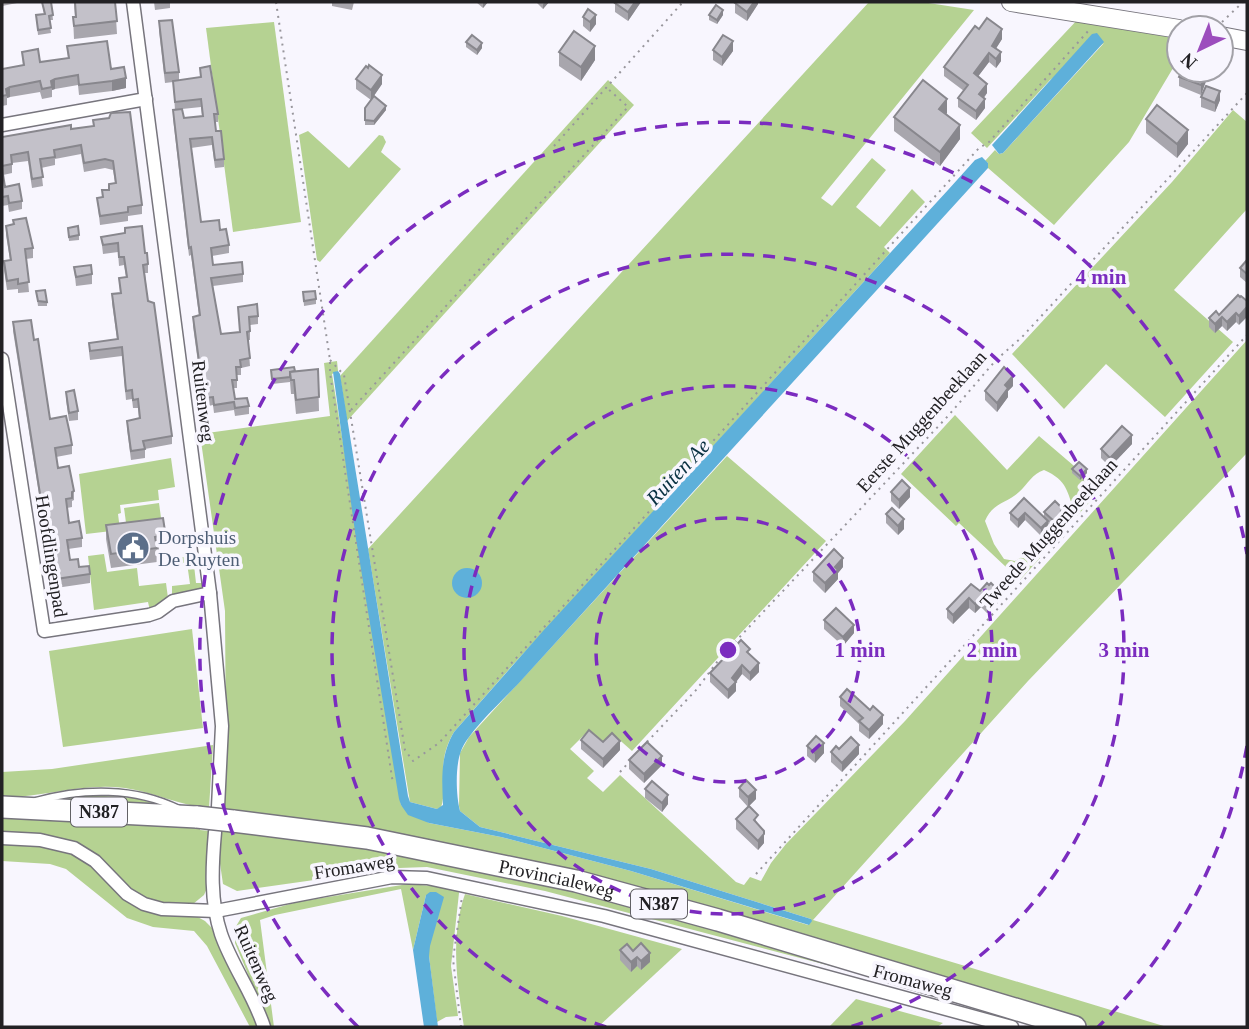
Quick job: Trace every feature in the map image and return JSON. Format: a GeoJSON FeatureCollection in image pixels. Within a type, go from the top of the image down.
{"type":"FeatureCollection","features":[{"type":"Feature","properties":{"kind":"highway","name":"N387"},"geometry":{"type":"LineString","coordinates":[[7,807],[222,820]]}},
{"type":"Feature","properties":{"kind":"highway","name":"Provincialeweg"},"geometry":{"type":"LineString","coordinates":[[222,820],[367,838],[576,881],[718,920],[1075,1027]]}},
{"type":"Feature","properties":{"kind":"main road"},"geometry":{"type":"LineString","coordinates":[[1011,2],[1165,26]]}},
{"type":"Feature","properties":{"kind":"street","name":"Ruitenweg"},"geometry":{"type":"LineString","coordinates":[[133,2],[210,593],[222,726],[222,820],[212,875],[216,911],[225,943],[264,1027]]}},
{"type":"Feature","properties":{"kind":"street"},"geometry":{"type":"LineString","coordinates":[[2,125],[146,99]]}},
{"type":"Feature","properties":{"kind":"street","name":"Hoofdlingenpad"},"geometry":{"type":"LineString","coordinates":[[2,359],[44,631],[149,615],[173,601],[210,593]]}},
{"type":"Feature","properties":{"kind":"street","name":"Fromaweg"},"geometry":{"type":"LineString","coordinates":[[2,838],[40,840],[74,848],[94,861],[127,894],[153,907],[216,911],[392,877],[427,878],[604,916],[1012,1027]]}},
{"type":"Feature","properties":{"kind":"path"},"geometry":{"type":"LineString","coordinates":[[276,2],[393,784]]}},
{"type":"Feature","properties":{"kind":"path"},"geometry":{"type":"LineString","coordinates":[[554,146],[683,2]]}},
{"type":"Feature","properties":{"kind":"path"},"geometry":{"type":"LineString","coordinates":[[330,360],[344,375],[405,750],[413,761],[439,743],[1102,15]]}},
{"type":"Feature","properties":{"kind":"path"},"geometry":{"type":"LineString","coordinates":[[350,411],[628,107],[606,88]]}},
{"type":"Feature","properties":{"kind":"path","name":"Eerste Muggenbeeklaan"},"geometry":{"type":"LineString","coordinates":[[646,744],[697,689],[742,634],[1247,93]]}},
{"type":"Feature","properties":{"kind":"path","name":"Tweede Muggenbeeklaan"},"geometry":{"type":"LineString","coordinates":[[756,874],[1247,335]]}},
{"type":"Feature","properties":{"kind":"path"},"geometry":{"type":"LineString","coordinates":[[620,772],[629,762]]}},
{"type":"Feature","properties":{"kind":"path"},"geometry":{"type":"LineString","coordinates":[[461,1027],[453,959],[464,885]]}},
{"type":"Feature","properties":{"kind":"green space"},"geometry":{"type":"Polygon","coordinates":[[[869,2],[922,2],[974,10],[821,198],[832,206],[872,158],[886,170],[856,207],[880,227],[912,189],[925,202],[884,247],[890,253],[454,732],[445,753],[441,808],[410,802],[368,549],[869,2]]]}},
{"type":"Feature","properties":{"kind":"green space"},"geometry":{"type":"Polygon","coordinates":[[[1079,18],[1165,31],[1165,82],[1129,142],[1054,225],[988,168],[985,161],[995,150],[999,154],[1003,153],[1104,43],[1050,80],[987,148],[971,133],[1079,18]]]}},
{"type":"Feature","properties":{"kind":"green space"},"geometry":{"type":"Polygon","coordinates":[[[274,22],[301,222],[233,232],[206,28],[274,22]]]}},
{"type":"Feature","properties":{"kind":"green space"},"geometry":{"type":"Polygon","coordinates":[[[608,80],[634,105],[347,421],[340,376],[608,80]]]}},
{"type":"Feature","properties":{"kind":"green space"},"geometry":{"type":"Polygon","coordinates":[[[1233,110],[1247,122],[1247,209],[1174,290],[1233,342],[1165,417],[1106,364],[1064,409],[1012,354],[1172,182],[1233,110]]]}},
{"type":"Feature","properties":{"kind":"green space"},"geometry":{"type":"Polygon","coordinates":[[[308,131],[349,168],[379,135],[383,136],[386,142],[381,152],[401,169],[320,262],[317,260],[299,135],[308,131]]]}},
{"type":"Feature","properties":{"kind":"green space"},"geometry":{"type":"Polygon","coordinates":[[[1247,340],[1247,453],[1028,681],[813,920],[1167,1027],[1094,1027],[377,830],[222,809],[226,756],[225,611],[200,434],[330,416],[324,363],[337,361],[338,371],[332,374],[401,805],[429,823],[501,837],[631,871],[808,925],[811,919],[651,869],[480,827],[460,811],[460,753],[469,737],[727,456],[826,541],[632,751],[614,735],[602,748],[585,734],[570,749],[594,771],[587,778],[603,792],[620,775],[736,882],[744,885],[750,877],[761,881],[786,844],[905,721],[1247,340]]]}},
{"type":"Feature","properties":{"kind":"green space"},"geometry":{"type":"Polygon","coordinates":[[[955,415],[1007,470],[1039,436],[1101,489],[1077,516],[1063,484],[1044,470],[1014,496],[992,510],[985,521],[994,544],[1004,559],[1015,561],[1030,552],[1040,558],[1020,580],[959,523],[956,526],[901,474],[955,415]]]}},
{"type":"Feature","properties":{"kind":"green space"},"geometry":{"type":"Polygon","coordinates":[[[171,458],[175,487],[158,490],[159,500],[120,505],[120,530],[86,534],[79,474],[171,458]]]}},
{"type":"Feature","properties":{"kind":"green space"},"geometry":{"type":"Polygon","coordinates":[[[159,503],[162,525],[127,530],[124,508],[159,503]]]}},
{"type":"Feature","properties":{"kind":"green space"},"geometry":{"type":"Polygon","coordinates":[[[104,554],[107,572],[137,568],[139,586],[166,583],[168,598],[150,611],[148,602],[94,610],[88,556],[104,554]]]}},
{"type":"Feature","properties":{"kind":"green space"},"geometry":{"type":"Polygon","coordinates":[[[193,556],[196,583],[204,583],[200,590],[172,596],[172,586],[190,584],[187,563],[178,564],[177,558],[193,556]]]}},
{"type":"Feature","properties":{"kind":"green space"},"geometry":{"type":"Polygon","coordinates":[[[192,629],[203,728],[63,747],[49,651],[192,629]]]}},
{"type":"Feature","properties":{"kind":"green space"},"geometry":{"type":"Polygon","coordinates":[[[213,745],[209,808],[188,805],[136,790],[109,787],[2,797],[2,772],[52,769],[213,745]]]}},
{"type":"Feature","properties":{"kind":"green space"},"geometry":{"type":"Polygon","coordinates":[[[88,795],[136,798],[176,810],[43,802],[88,795]]]}},
{"type":"Feature","properties":{"kind":"green space"},"geometry":{"type":"Polygon","coordinates":[[[2,813],[200,824],[200,830],[210,831],[208,886],[204,895],[193,904],[163,905],[137,896],[97,858],[2,834],[2,813]]]}},
{"type":"Feature","properties":{"kind":"green space"},"geometry":{"type":"Polygon","coordinates":[[[220,827],[294,833],[603,893],[911,987],[545,891],[427,867],[399,868],[237,891],[223,884],[218,850],[220,827]]]}},
{"type":"Feature","properties":{"kind":"green space"},"geometry":{"type":"Polygon","coordinates":[[[2,842],[58,847],[85,859],[119,892],[194,915],[205,921],[214,930],[259,1027],[250,1027],[207,946],[194,931],[153,927],[127,918],[66,869],[50,864],[2,861],[2,842]]]}},
{"type":"Feature","properties":{"kind":"green space"},"geometry":{"type":"Polygon","coordinates":[[[408,884],[457,888],[459,893],[451,966],[458,1016],[446,1017],[437,1022],[429,956],[426,895],[413,950],[401,889],[260,920],[274,1027],[270,1027],[235,943],[235,928],[241,918],[297,902],[408,884]]]}},
{"type":"Feature","properties":{"kind":"green space"},"geometry":{"type":"Polygon","coordinates":[[[465,894],[562,916],[682,949],[598,1027],[464,1027],[457,977],[456,943],[465,894]]]}},
{"type":"Feature","properties":{"kind":"green space"},"geometry":{"type":"Polygon","coordinates":[[[856,999],[943,1023],[937,1027],[829,1027],[856,999]]]}},
{"type":"Feature","properties":{"kind":"water"},"geometry":{"type":"Polygon","coordinates":[[[1097,33],[1104,42],[1003,153],[999,154],[992,145],[1092,34],[1097,33]]]}},
{"type":"Feature","properties":{"kind":"water"},"geometry":{"type":"Polygon","coordinates":[[[982,157],[988,163],[988,168],[478,726],[465,743],[459,758],[457,781],[460,811],[480,827],[651,869],[811,919],[809,925],[631,871],[501,837],[429,823],[408,815],[399,799],[356,539],[333,372],[338,371],[340,374],[408,796],[410,802],[437,809],[443,805],[444,759],[454,732],[543,631],[975,160],[982,157]]]}},
{"type":"Feature","properties":{"kind":"water"},"geometry":{"type":"Polygon","coordinates":[[[467,568],[478,572],[482,583],[478,594],[467,598],[456,594],[452,583],[456,572],[467,568]]]}},
{"type":"Feature","properties":{"kind":"water"},"geometry":{"type":"Polygon","coordinates":[[[430,892],[444,897],[429,956],[438,1027],[424,1027],[413,950],[426,895],[430,892]]]}},
{"type":"Feature","properties":{"kind":"building"},"geometry":{"type":"Polygon","coordinates":[[[42,2],[51,2],[53,15],[49,16],[51,28],[38,30],[36,15],[45,14],[42,2]]]}},
{"type":"Feature","properties":{"kind":"building"},"geometry":{"type":"Polygon","coordinates":[[[75,2],[115,2],[117,21],[74,26],[75,2]]]}},
{"type":"Feature","properties":{"kind":"building"},"geometry":{"type":"Polygon","coordinates":[[[616,2],[635,2],[628,12],[616,2]]]}},
{"type":"Feature","properties":{"kind":"building"},"geometry":{"type":"Polygon","coordinates":[[[736,2],[754,2],[747,12],[736,2]]]}},
{"type":"Feature","properties":{"kind":"building"},"geometry":{"type":"Polygon","coordinates":[[[716,5],[723,10],[717,20],[709,15],[716,5]]]}},
{"type":"Feature","properties":{"kind":"building"},"geometry":{"type":"Polygon","coordinates":[[[588,9],[596,15],[590,22],[583,17],[588,9]]]}},
{"type":"Feature","properties":{"kind":"building"},"geometry":{"type":"Polygon","coordinates":[[[987,18],[1002,29],[992,46],[1001,52],[996,59],[989,53],[974,73],[987,84],[979,94],[985,99],[976,111],[958,98],[968,85],[944,67],[975,26],[979,29],[987,18]]]}},
{"type":"Feature","properties":{"kind":"building"},"geometry":{"type":"Polygon","coordinates":[[[172,20],[179,72],[165,73],[159,21],[172,20]]]}},
{"type":"Feature","properties":{"kind":"building"},"geometry":{"type":"Polygon","coordinates":[[[574,31],[595,46],[581,67],[559,52],[574,31]]]}},
{"type":"Feature","properties":{"kind":"building"},"geometry":{"type":"Polygon","coordinates":[[[472,35],[482,43],[477,50],[466,42],[472,35]]]}},
{"type":"Feature","properties":{"kind":"building"},"geometry":{"type":"Polygon","coordinates":[[[723,35],[733,41],[722,57],[713,50],[723,35]]]}},
{"type":"Feature","properties":{"kind":"building"},"geometry":{"type":"Polygon","coordinates":[[[107,41],[111,69],[124,67],[126,78],[79,85],[78,75],[55,79],[51,81],[52,87],[42,89],[40,81],[10,87],[6,89],[7,95],[2,96],[2,69],[24,65],[22,52],[38,49],[40,62],[69,58],[67,46],[107,41]]]}},
{"type":"Feature","properties":{"kind":"building"},"geometry":{"type":"Polygon","coordinates":[[[369,65],[382,75],[371,90],[356,79],[369,65]]]}},
{"type":"Feature","properties":{"kind":"building"},"geometry":{"type":"Polygon","coordinates":[[[210,66],[218,114],[214,114],[216,131],[221,131],[224,159],[215,160],[212,137],[190,139],[201,222],[219,220],[220,230],[226,229],[229,245],[211,248],[213,265],[242,262],[243,274],[211,278],[221,334],[240,332],[238,307],[257,304],[258,316],[249,317],[250,331],[247,332],[250,358],[240,360],[241,367],[236,367],[237,380],[232,380],[235,399],[247,398],[249,406],[235,408],[234,402],[214,405],[213,397],[204,398],[193,317],[200,315],[191,247],[189,248],[173,110],[182,109],[184,118],[203,116],[201,99],[175,102],[173,81],[201,77],[200,68],[210,66]]]}},
{"type":"Feature","properties":{"kind":"building"},"geometry":{"type":"Polygon","coordinates":[[[923,80],[947,99],[939,109],[960,125],[940,152],[894,117],[923,80]]]}},
{"type":"Feature","properties":{"kind":"building"},"geometry":{"type":"Polygon","coordinates":[[[1206,86],[1220,91],[1215,103],[1201,97],[1206,86]]]}},
{"type":"Feature","properties":{"kind":"building"},"geometry":{"type":"Polygon","coordinates":[[[374,96],[386,106],[374,121],[365,120],[365,108],[374,96]]]}},
{"type":"Feature","properties":{"kind":"building"},"geometry":{"type":"Polygon","coordinates":[[[1157,105],[1188,130],[1177,144],[1146,119],[1157,105]]]}},
{"type":"Feature","properties":{"kind":"building"},"geometry":{"type":"Polygon","coordinates":[[[130,112],[142,205],[128,207],[128,212],[100,216],[97,198],[103,197],[102,190],[109,190],[109,184],[116,183],[113,161],[105,159],[84,163],[81,145],[54,150],[55,157],[40,159],[43,177],[32,179],[28,152],[11,155],[12,164],[2,166],[2,137],[71,125],[71,129],[94,126],[93,120],[109,118],[111,113],[130,112]]]}},
{"type":"Feature","properties":{"kind":"building"},"geometry":{"type":"Polygon","coordinates":[[[2,168],[5,187],[19,184],[22,201],[9,203],[8,196],[2,197],[2,168]]]}},
{"type":"Feature","properties":{"kind":"building"},"geometry":{"type":"Polygon","coordinates":[[[26,218],[33,248],[25,249],[29,282],[18,284],[18,279],[7,281],[4,261],[11,260],[6,226],[14,224],[13,220],[26,218]]]}},
{"type":"Feature","properties":{"kind":"building"},"geometry":{"type":"Polygon","coordinates":[[[78,226],[79,235],[69,237],[68,228],[78,226]]]}},
{"type":"Feature","properties":{"kind":"building"},"geometry":{"type":"Polygon","coordinates":[[[142,226],[148,264],[143,265],[148,301],[154,303],[172,436],[143,441],[145,449],[131,451],[127,421],[140,418],[138,399],[133,400],[132,390],[126,391],[122,347],[90,351],[89,343],[118,339],[112,294],[121,293],[119,278],[127,277],[124,257],[119,257],[118,243],[103,245],[101,237],[125,233],[125,228],[142,226]]]}},
{"type":"Feature","properties":{"kind":"building"},"geometry":{"type":"Polygon","coordinates":[[[1247,260],[1247,274],[1240,268],[1247,260]]]}},
{"type":"Feature","properties":{"kind":"building"},"geometry":{"type":"Polygon","coordinates":[[[91,265],[92,274],[76,277],[74,267],[91,265]]]}},
{"type":"Feature","properties":{"kind":"building"},"geometry":{"type":"Polygon","coordinates":[[[45,290],[47,302],[38,301],[36,291],[45,290]]]}},
{"type":"Feature","properties":{"kind":"building"},"geometry":{"type":"Polygon","coordinates":[[[315,291],[316,299],[304,301],[303,292],[315,291]]]}},
{"type":"Feature","properties":{"kind":"building"},"geometry":{"type":"Polygon","coordinates":[[[1238,295],[1247,301],[1247,307],[1239,316],[1236,313],[1227,322],[1222,317],[1215,324],[1209,318],[1216,311],[1219,315],[1238,295]]]}},
{"type":"Feature","properties":{"kind":"building"},"geometry":{"type":"Polygon","coordinates":[[[31,320],[34,340],[38,339],[50,419],[66,416],[72,445],[55,448],[58,468],[69,466],[74,491],[72,498],[66,499],[69,523],[79,521],[82,538],[67,540],[70,560],[78,559],[79,567],[89,566],[90,574],[49,580],[42,533],[46,532],[13,322],[31,320]]]}},
{"type":"Feature","properties":{"kind":"building"},"geometry":{"type":"Polygon","coordinates":[[[294,367],[295,371],[290,372],[290,377],[272,379],[271,370],[294,367]]]}},
{"type":"Feature","properties":{"kind":"building"},"geometry":{"type":"Polygon","coordinates":[[[1004,367],[1013,376],[1005,385],[1008,388],[997,403],[985,391],[1004,367]]]}},
{"type":"Feature","properties":{"kind":"building"},"geometry":{"type":"Polygon","coordinates":[[[318,369],[319,397],[296,400],[294,380],[291,380],[290,372],[318,369]]]}},
{"type":"Feature","properties":{"kind":"building"},"geometry":{"type":"Polygon","coordinates":[[[74,390],[78,411],[69,413],[66,392],[74,390]]]}},
{"type":"Feature","properties":{"kind":"building"},"geometry":{"type":"Polygon","coordinates":[[[1122,426],[1132,435],[1110,458],[1101,449],[1122,426]]]}},
{"type":"Feature","properties":{"kind":"building"},"geometry":{"type":"Polygon","coordinates":[[[1079,462],[1087,469],[1080,476],[1072,469],[1079,462]]]}},
{"type":"Feature","properties":{"kind":"building"},"geometry":{"type":"Polygon","coordinates":[[[902,480],[910,488],[899,500],[891,492],[902,480]]]}},
{"type":"Feature","properties":{"kind":"building"},"geometry":{"type":"Polygon","coordinates":[[[1024,498],[1048,521],[1041,528],[1025,513],[1018,520],[1010,513],[1024,498]]]}},
{"type":"Feature","properties":{"kind":"building"},"geometry":{"type":"Polygon","coordinates":[[[1055,501],[1063,509],[1063,513],[1055,522],[1044,512],[1055,501]]]}},
{"type":"Feature","properties":{"kind":"building"},"geometry":{"type":"Polygon","coordinates":[[[892,508],[904,519],[898,526],[886,514],[892,508]]]}},
{"type":"Feature","properties":{"kind":"building"},"geometry":{"type":"Polygon","coordinates":[[[163,518],[165,531],[159,532],[159,536],[155,537],[157,548],[111,554],[106,525],[163,518]]]}},
{"type":"Feature","properties":{"kind":"building"},"geometry":{"type":"Polygon","coordinates":[[[834,549],[843,558],[835,567],[838,570],[825,583],[813,572],[834,549]]]}},
{"type":"Feature","properties":{"kind":"building"},"geometry":{"type":"Polygon","coordinates":[[[987,583],[991,583],[998,593],[987,604],[981,597],[975,604],[969,598],[953,615],[947,609],[971,584],[980,591],[987,583]]]}},
{"type":"Feature","properties":{"kind":"building"},"geometry":{"type":"Polygon","coordinates":[[[836,608],[854,625],[843,637],[824,620],[836,608]]]}},
{"type":"Feature","properties":{"kind":"building"},"geometry":{"type":"Polygon","coordinates":[[[741,640],[750,649],[747,652],[759,663],[750,673],[742,665],[732,678],[736,682],[728,690],[710,673],[741,640]]]}},
{"type":"Feature","properties":{"kind":"building"},"geometry":{"type":"Polygon","coordinates":[[[847,689],[870,710],[873,706],[883,715],[869,730],[859,721],[863,718],[840,697],[847,689]]]}},
{"type":"Feature","properties":{"kind":"building"},"geometry":{"type":"Polygon","coordinates":[[[589,730],[603,742],[612,733],[620,741],[603,759],[581,740],[589,730]]]}},
{"type":"Feature","properties":{"kind":"building"},"geometry":{"type":"Polygon","coordinates":[[[816,736],[824,743],[815,753],[807,746],[816,736]]]}},
{"type":"Feature","properties":{"kind":"building"},"geometry":{"type":"Polygon","coordinates":[[[851,737],[859,745],[842,763],[831,752],[836,746],[839,749],[851,737]]]}},
{"type":"Feature","properties":{"kind":"building"},"geometry":{"type":"Polygon","coordinates":[[[647,742],[662,756],[644,774],[629,760],[647,742]]]}},
{"type":"Feature","properties":{"kind":"building"},"geometry":{"type":"Polygon","coordinates":[[[746,780],[756,790],[748,797],[739,788],[746,780]]]}},
{"type":"Feature","properties":{"kind":"building"},"geometry":{"type":"Polygon","coordinates":[[[652,781],[668,795],[662,803],[645,789],[652,781]]]}},
{"type":"Feature","properties":{"kind":"building"},"geometry":{"type":"Polygon","coordinates":[[[749,806],[758,815],[754,820],[764,831],[758,841],[736,819],[749,806]]]}},
{"type":"Feature","properties":{"kind":"building"},"geometry":{"type":"Polygon","coordinates":[[[641,943],[650,953],[641,961],[637,957],[631,962],[620,950],[627,944],[633,951],[641,943]]]}},
{"type":"Feature","properties":{"kind":"place","name":"Dorpshuis De Ruyten"},"geometry":{"type":"Point","coordinates":[133,548]}},
{"type":"Feature","properties":{"kind":"water label","name":"Ruiten Ae"},"geometry":{"type":"Point","coordinates":[678,472]}}]}
